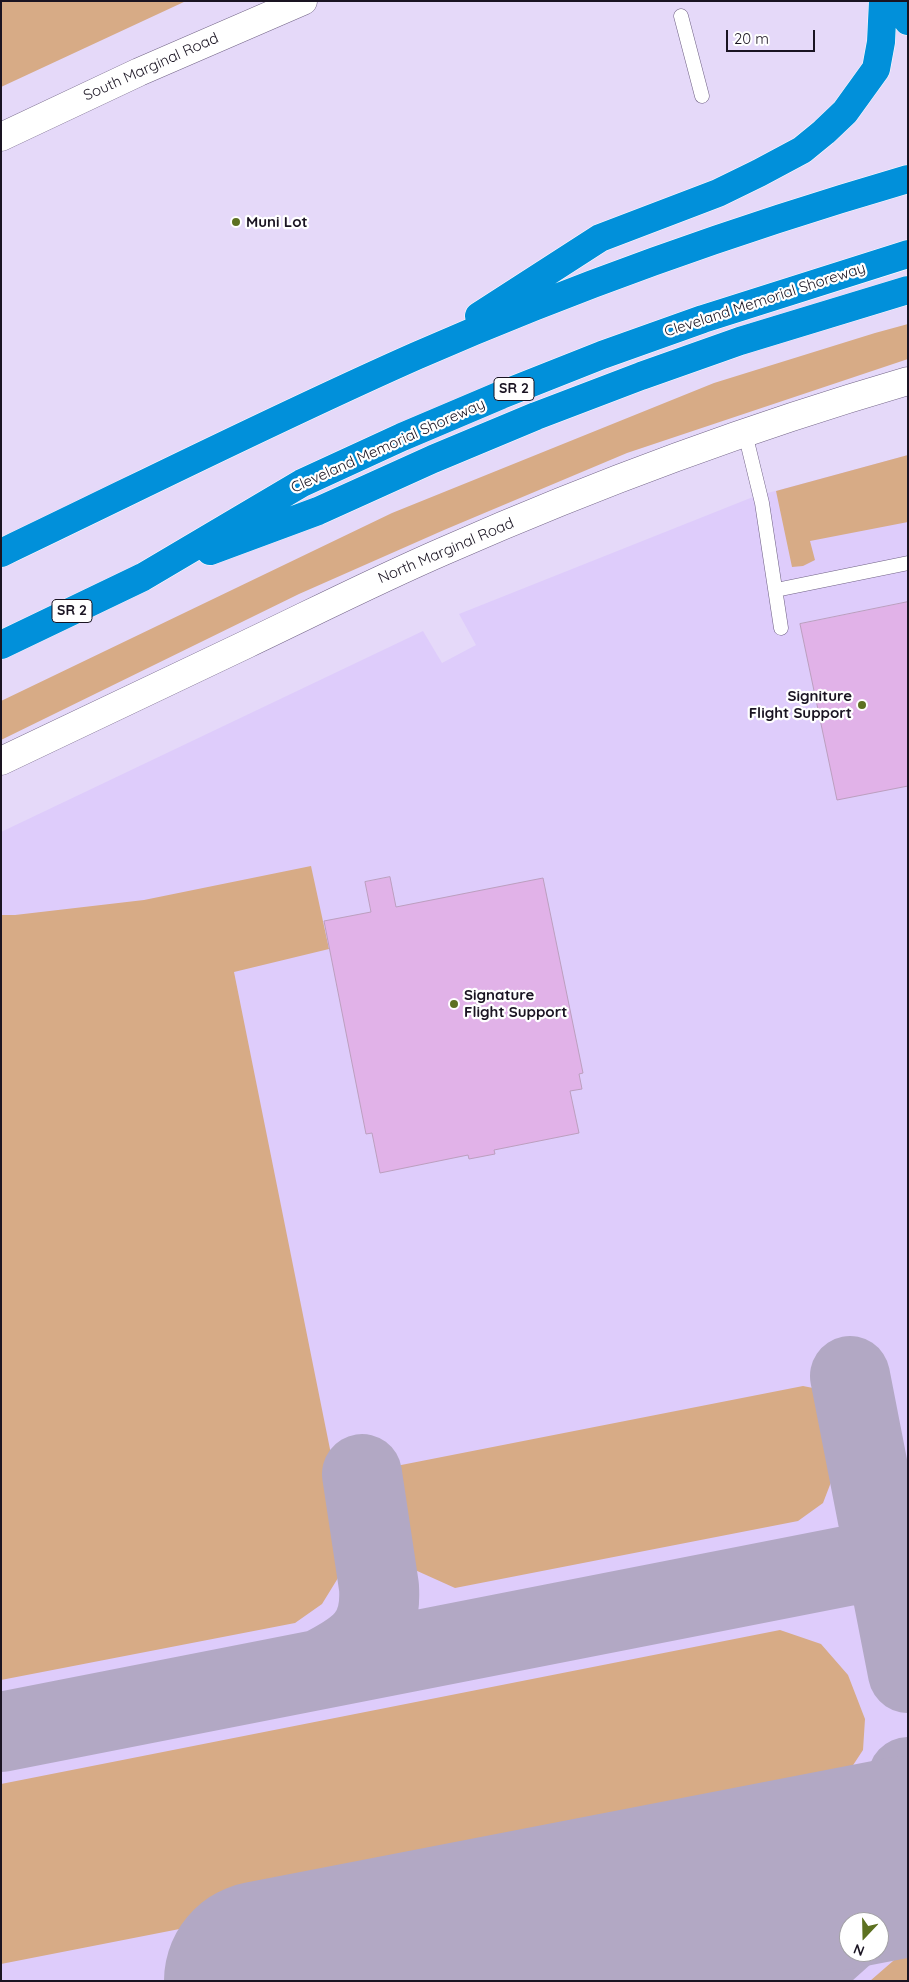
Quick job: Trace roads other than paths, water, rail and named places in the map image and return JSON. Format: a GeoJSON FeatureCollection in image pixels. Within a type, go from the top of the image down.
{"type":"FeatureCollection","features":[{"type":"Feature","properties":{"kind":"highway"},"geometry":{"type":"LineString","coordinates":[[417,356],[600,238],[718,192],[802,150],[845,112],[876,69],[881,42],[883,1]]}},
{"type":"Feature","properties":{"kind":"highway"},"geometry":{"type":"LineString","coordinates":[[895,1],[908,21]]}},
{"type":"Feature","properties":{"kind":"highway"},"geometry":{"type":"LineString","coordinates":[[1,553],[417,356],[618,274],[731,234],[908,179]]}},
{"type":"Feature","properties":{"kind":"highway","name":"Cleveland Memorial Shoreway"},"geometry":{"type":"LineString","coordinates":[[1,645],[143,577],[302,483],[402,437],[602,355],[703,319],[908,254]]}},
{"type":"Feature","properties":{"kind":"highway"},"geometry":{"type":"LineString","coordinates":[[143,577],[318,511],[433,459],[536,416],[641,376],[740,341],[908,290]]}},
{"type":"Feature","properties":{"kind":"street","name":"South Marginal Road"},"geometry":{"type":"LineString","coordinates":[[1,137],[148,68],[303,1]]}},
{"type":"Feature","properties":{"kind":"street","name":"North Marginal Road"},"geometry":{"type":"LineString","coordinates":[[1,761],[445,550],[595,488],[745,433],[908,381]]}},
{"type":"Feature","properties":{"kind":"lane"},"geometry":{"type":"LineString","coordinates":[[682,16],[702,96]]}},
{"type":"Feature","properties":{"kind":"lane"},"geometry":{"type":"LineString","coordinates":[[745,433],[762,503],[781,628]]}},
{"type":"Feature","properties":{"kind":"lane"},"geometry":{"type":"LineString","coordinates":[[776,590],[908,563]]}},
{"type":"Feature","properties":{"kind":"place","name":"Muni Lot"},"geometry":{"type":"Point","coordinates":[236,222]}},
{"type":"Feature","properties":{"kind":"place","name":"Signiture Flight Support"},"geometry":{"type":"Point","coordinates":[862,705]}},
{"type":"Feature","properties":{"kind":"place","name":"Signature Flight Support"},"geometry":{"type":"Point","coordinates":[454,1004]}}]}
